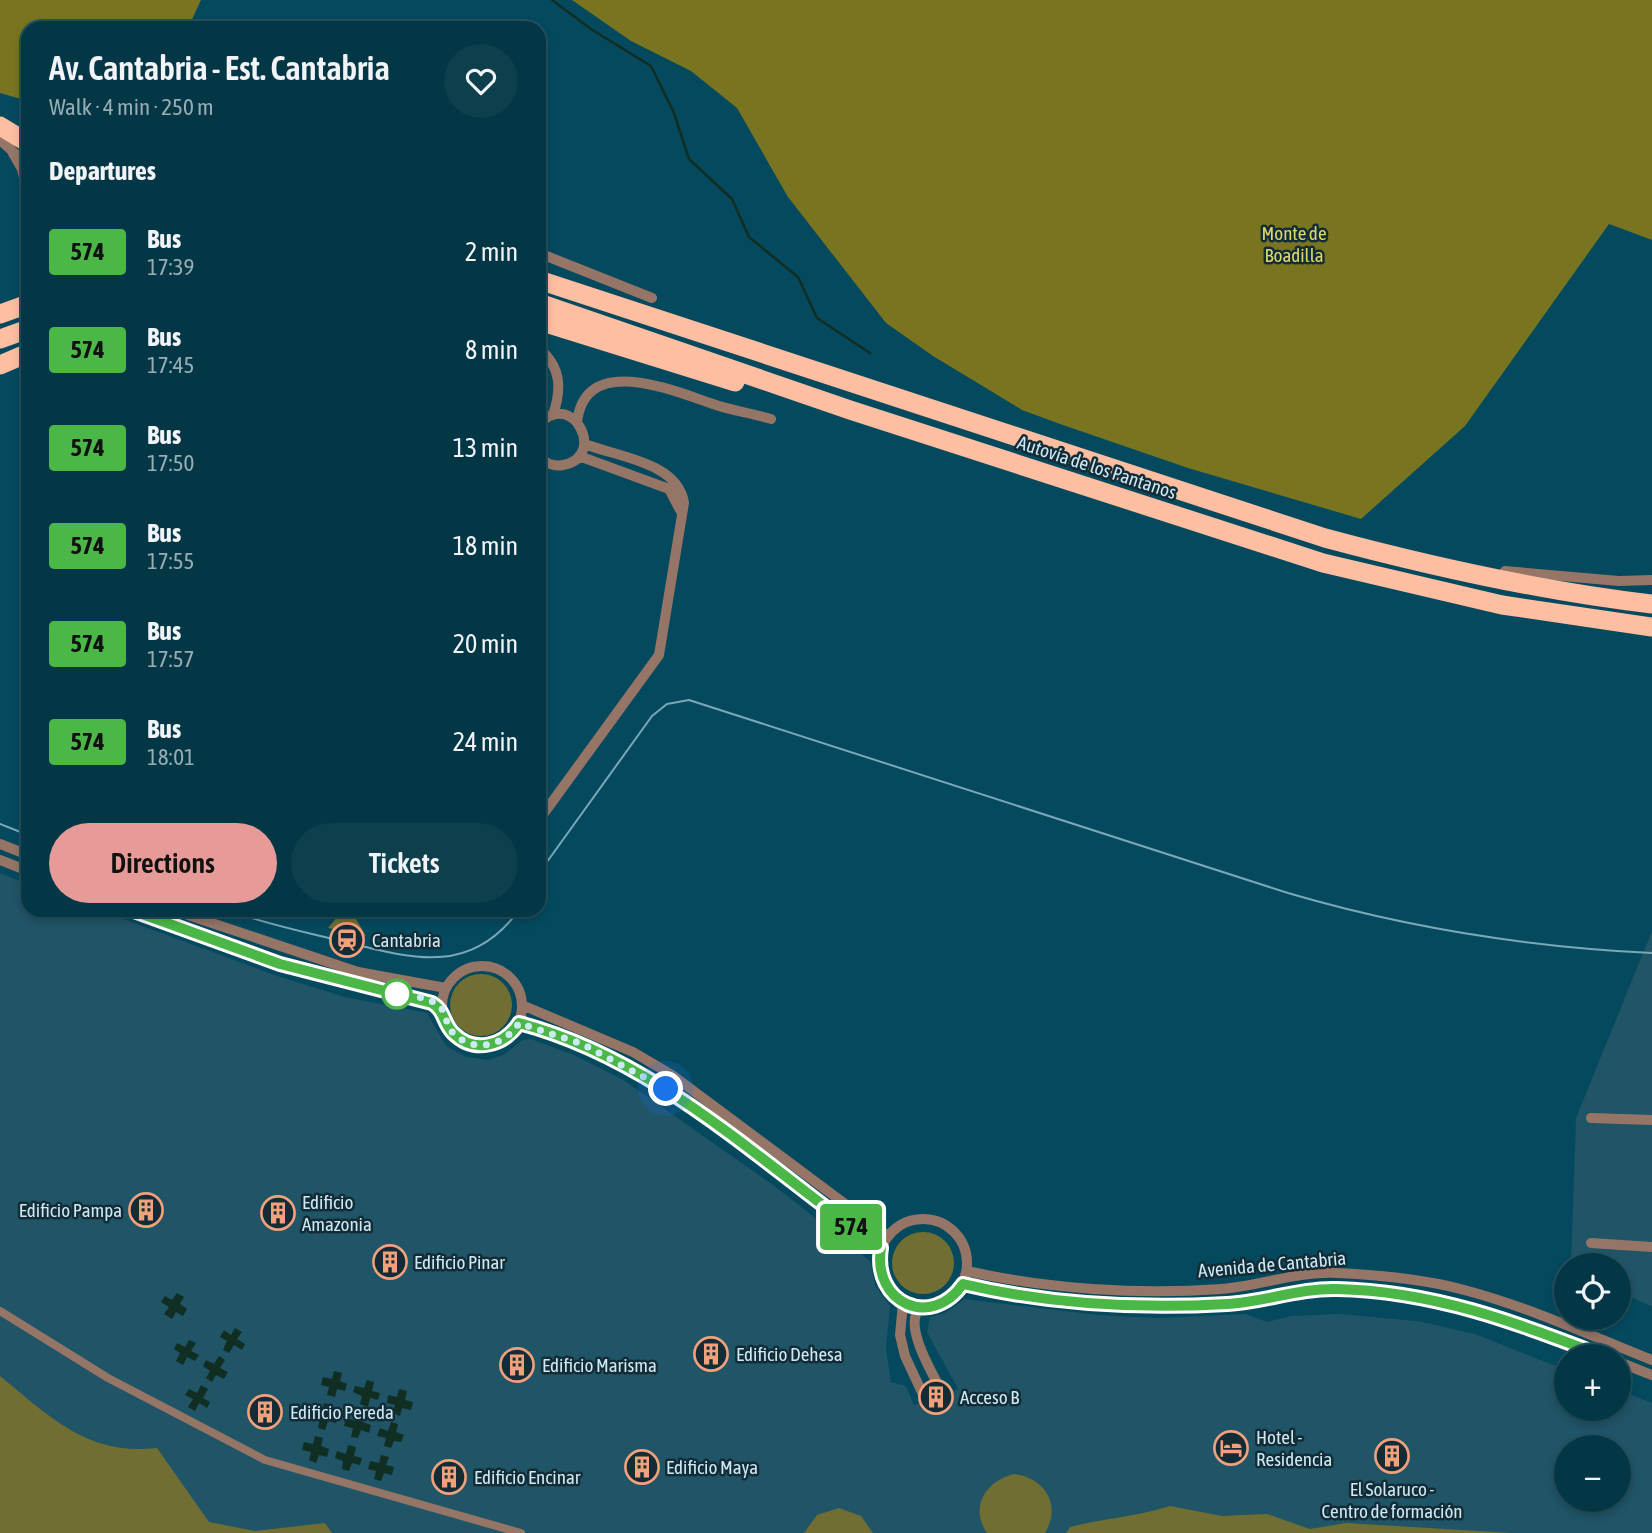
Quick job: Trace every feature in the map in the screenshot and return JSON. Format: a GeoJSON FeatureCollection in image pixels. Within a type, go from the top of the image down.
{"type":"FeatureCollection","features":[{"type":"Feature","properties":{"kind":"highway"},"geometry":{"type":"LineString","coordinates":[[0,126],[19,146]]}},
{"type":"Feature","properties":{"kind":"highway","name":"Autovía de los Pantanos"},"geometry":{"type":"LineString","coordinates":[[546,282],[1325,538],[1504,582],[1652,604]]}},
{"type":"Feature","properties":{"kind":"highway","name":"Autovía de los Pantanos"},"geometry":{"type":"LineString","coordinates":[[546,305],[850,410],[1323,563],[1502,605],[1652,627]]}},
{"type":"Feature","properties":{"kind":"highway"},"geometry":{"type":"LineString","coordinates":[[0,314],[21,306]]}},
{"type":"Feature","properties":{"kind":"highway"},"geometry":{"type":"LineString","coordinates":[[546,323],[831,409],[850,410]]}},
{"type":"Feature","properties":{"kind":"highway"},"geometry":{"type":"LineString","coordinates":[[0,339],[21,332]]}},
{"type":"Feature","properties":{"kind":"highway"},"geometry":{"type":"LineString","coordinates":[[0,354],[21,346]]}},
{"type":"Feature","properties":{"kind":"highway"},"geometry":{"type":"LineString","coordinates":[[0,365],[21,356]]}},
{"type":"Feature","properties":{"kind":"highway"},"geometry":{"type":"LineString","coordinates":[[1384,554],[1404,554],[1652,592]]}},
{"type":"Feature","properties":{"kind":"street"},"geometry":{"type":"LineString","coordinates":[[0,140],[19,146]]}},
{"type":"Feature","properties":{"kind":"street"},"geometry":{"type":"LineString","coordinates":[[546,256],[652,298]]}},
{"type":"Feature","properties":{"kind":"street"},"geometry":{"type":"LineString","coordinates":[[546,355],[554,363],[559,380],[559,396],[553,415]]}},
{"type":"Feature","properties":{"kind":"street"},"geometry":{"type":"LineString","coordinates":[[577,422],[579,408],[586,397],[596,388],[618,381],[646,382],[771,419]]}},
{"type":"Feature","properties":{"kind":"street"},"geometry":{"type":"LineString","coordinates":[[546,420],[553,415],[565,415],[577,422],[583,432],[584,444],[579,456],[562,466],[546,461]]}},
{"type":"Feature","properties":{"kind":"street"},"geometry":{"type":"LineString","coordinates":[[546,810],[659,655],[681,514],[682,491],[676,480],[663,471],[584,444]]}},
{"type":"Feature","properties":{"kind":"street"},"geometry":{"type":"LineString","coordinates":[[579,456],[669,489],[681,514]]}},
{"type":"Feature","properties":{"kind":"street"},"geometry":{"type":"LineString","coordinates":[[1505,571],[1619,581],[1652,580]]}},
{"type":"Feature","properties":{"kind":"street"},"geometry":{"type":"LineString","coordinates":[[0,844],[21,852]]}},
{"type":"Feature","properties":{"kind":"street"},"geometry":{"type":"LineString","coordinates":[[0,860],[21,868]]}},
{"type":"Feature","properties":{"kind":"street"},"geometry":{"type":"LineString","coordinates":[[150,917],[280,964],[422,999],[442,1009]]}},
{"type":"Feature","properties":{"kind":"street"},"geometry":{"type":"LineString","coordinates":[[194,917],[358,972],[446,988]]}},
{"type":"Feature","properties":{"kind":"street"},"geometry":{"type":"LineString","coordinates":[[493,967],[506,974],[516,985],[522,1005],[519,1023],[505,1039],[488,1046],[468,1044],[452,1032],[442,1009],[446,988],[456,976],[467,969],[493,967]]}},
{"type":"Feature","properties":{"kind":"street"},"geometry":{"type":"LineString","coordinates":[[522,1005],[633,1052],[672,1075],[888,1236]]}},
{"type":"Feature","properties":{"kind":"street"},"geometry":{"type":"LineString","coordinates":[[519,1023],[582,1044],[666,1089],[881,1248]]}},
{"type":"Feature","properties":{"kind":"street"},"geometry":{"type":"LineString","coordinates":[[1591,1118],[1652,1120]]}},
{"type":"Feature","properties":{"kind":"street"},"geometry":{"type":"LineString","coordinates":[[919,1219],[935,1220],[949,1227],[959,1237],[966,1251],[967,1271],[963,1284],[946,1302],[920,1308],[902,1303],[890,1293],[881,1279],[881,1248],[888,1236],[901,1225],[919,1219]]}},
{"type":"Feature","properties":{"kind":"street"},"geometry":{"type":"LineString","coordinates":[[1591,1243],[1652,1247]]}},
{"type":"Feature","properties":{"kind":"street","name":"Avenida de Cantabria"},"geometry":{"type":"LineString","coordinates":[[967,1271],[995,1277],[1098,1289],[1223,1289],[1333,1272],[1424,1281],[1469,1291],[1652,1360]]}},
{"type":"Feature","properties":{"kind":"street","name":"Avenida de Cantabria"},"geometry":{"type":"LineString","coordinates":[[963,1284],[993,1291],[1101,1303],[1172,1305],[1230,1304],[1314,1290],[1383,1291],[1468,1307],[1570,1344]]}},
{"type":"Feature","properties":{"kind":"street"},"geometry":{"type":"LineString","coordinates":[[902,1303],[900,1335],[905,1356],[926,1401]]}},
{"type":"Feature","properties":{"kind":"street"},"geometry":{"type":"LineString","coordinates":[[920,1308],[914,1318],[917,1339],[943,1394]]}},
{"type":"Feature","properties":{"kind":"street"},"geometry":{"type":"LineString","coordinates":[[0,1311],[108,1378],[265,1460],[521,1533]]}},
{"type":"Feature","properties":{"kind":"street"},"geometry":{"type":"LineString","coordinates":[[1631,1367],[1652,1375]]}},
{"type":"Feature","properties":{"kind":"shaded area"},"geometry":{"type":"Polygon","coordinates":[[[0,873],[21,881],[21,917],[118,917],[280,977],[345,997],[427,1013],[446,1046],[467,1057],[488,1060],[503,1055],[523,1040],[531,1039],[574,1055],[622,1079],[777,1188],[870,1261],[875,1285],[890,1306],[886,1349],[891,1382],[906,1386],[914,1405],[958,1389],[927,1332],[930,1317],[945,1313],[965,1299],[1098,1315],[1158,1318],[1245,1314],[1267,1322],[1291,1316],[1339,1314],[1417,1321],[1475,1334],[1554,1365],[1554,1421],[1631,1421],[1631,1395],[1652,1403],[1652,1533],[0,1533],[0,873]]]}},
{"type":"Feature","properties":{"kind":"shaded area"},"geometry":{"type":"Polygon","coordinates":[[[337,917],[357,917],[366,936],[328,928],[337,917]]]}},
{"type":"Feature","properties":{"kind":"shaded area"},"geometry":{"type":"Polygon","coordinates":[[[1652,931],[1652,1307],[1631,1297],[1631,1253],[1571,1253],[1576,1118],[1652,931]]]}},
{"type":"Feature","properties":{"kind":"shaded area"},"geometry":{"type":"Polygon","coordinates":[[[481,974],[493,976],[503,983],[510,993],[510,1017],[503,1027],[493,1034],[481,1036],[469,1034],[459,1027],[452,1017],[450,1005],[452,993],[459,983],[469,976],[481,974]]]}},
{"type":"Feature","properties":{"kind":"shaded area"},"geometry":{"type":"Polygon","coordinates":[[[923,1232],[935,1234],[945,1241],[952,1251],[952,1275],[945,1285],[935,1292],[923,1294],[911,1292],[901,1285],[894,1275],[892,1263],[894,1251],[901,1241],[911,1234],[923,1232]]]}},
{"type":"Feature","properties":{"kind":"shaded area"},"geometry":{"type":"Polygon","coordinates":[[[177,1293],[184,1297],[180,1304],[187,1309],[183,1316],[176,1312],[172,1319],[164,1314],[169,1307],[161,1302],[165,1296],[172,1300],[177,1293]]]}},
{"type":"Feature","properties":{"kind":"shaded area"},"geometry":{"type":"Polygon","coordinates":[[[235,1328],[242,1332],[237,1339],[245,1344],[242,1350],[234,1345],[229,1353],[223,1350],[227,1341],[220,1337],[224,1330],[231,1335],[235,1328]]]}},
{"type":"Feature","properties":{"kind":"shaded area"},"geometry":{"type":"Polygon","coordinates":[[[189,1340],[196,1343],[191,1351],[199,1355],[195,1361],[187,1357],[183,1365],[176,1361],[180,1353],[174,1349],[177,1343],[185,1347],[189,1340]]]}},
{"type":"Feature","properties":{"kind":"shaded area"},"geometry":{"type":"Polygon","coordinates":[[[219,1356],[225,1360],[220,1368],[228,1372],[224,1379],[216,1375],[212,1382],[206,1378],[210,1371],[203,1366],[206,1360],[214,1364],[219,1356]]]}},
{"type":"Feature","properties":{"kind":"shaded area"},"geometry":{"type":"Polygon","coordinates":[[[334,1371],[342,1373],[340,1381],[347,1384],[345,1391],[337,1389],[335,1397],[327,1395],[329,1387],[321,1385],[323,1377],[332,1379],[334,1371]]]}},
{"type":"Feature","properties":{"kind":"shaded area"},"geometry":{"type":"Polygon","coordinates":[[[0,1376],[53,1419],[90,1440],[132,1449],[157,1448],[209,1522],[255,1531],[325,1523],[332,1533],[0,1533],[0,1376]]]}},
{"type":"Feature","properties":{"kind":"shaded area"},"geometry":{"type":"Polygon","coordinates":[[[367,1380],[374,1382],[372,1391],[380,1393],[378,1400],[370,1398],[368,1407],[360,1404],[362,1396],[353,1392],[355,1386],[364,1388],[367,1380]]]}},
{"type":"Feature","properties":{"kind":"shaded area"},"geometry":{"type":"Polygon","coordinates":[[[201,1385],[208,1389],[203,1398],[210,1402],[207,1408],[199,1403],[195,1411],[188,1407],[193,1399],[185,1395],[189,1389],[197,1393],[201,1385]]]}},
{"type":"Feature","properties":{"kind":"shaded area"},"geometry":{"type":"Polygon","coordinates":[[[399,1389],[407,1391],[405,1400],[413,1402],[411,1410],[402,1408],[400,1416],[393,1413],[395,1405],[387,1403],[388,1395],[397,1397],[399,1389]]]}},
{"type":"Feature","properties":{"kind":"shaded area"},"geometry":{"type":"Polygon","coordinates":[[[324,1403],[332,1405],[330,1414],[338,1417],[336,1423],[328,1421],[325,1430],[318,1428],[320,1419],[312,1417],[314,1410],[322,1412],[324,1403]]]}},
{"type":"Feature","properties":{"kind":"shaded area"},"geometry":{"type":"Polygon","coordinates":[[[357,1413],[364,1415],[362,1422],[371,1425],[369,1433],[361,1430],[358,1438],[351,1437],[353,1428],[344,1426],[346,1418],[356,1421],[357,1413]]]}},
{"type":"Feature","properties":{"kind":"shaded area"},"geometry":{"type":"Polygon","coordinates":[[[391,1422],[398,1424],[396,1432],[404,1435],[401,1442],[394,1441],[391,1448],[384,1446],[386,1438],[377,1436],[380,1428],[388,1431],[391,1422]]]}},
{"type":"Feature","properties":{"kind":"shaded area"},"geometry":{"type":"Polygon","coordinates":[[[315,1436],[323,1438],[321,1446],[329,1449],[327,1457],[319,1455],[316,1463],[309,1460],[311,1452],[302,1450],[304,1442],[313,1444],[315,1436]]]}},
{"type":"Feature","properties":{"kind":"shaded area"},"geometry":{"type":"Polygon","coordinates":[[[348,1445],[356,1447],[354,1456],[362,1458],[360,1465],[352,1463],[349,1471],[342,1469],[343,1461],[335,1458],[337,1451],[346,1454],[348,1445]]]}},
{"type":"Feature","properties":{"kind":"shaded area"},"geometry":{"type":"Polygon","coordinates":[[[381,1455],[389,1457],[386,1465],[394,1467],[392,1475],[384,1473],[381,1481],[374,1479],[376,1471],[368,1469],[370,1461],[379,1463],[381,1455]]]}},
{"type":"Feature","properties":{"kind":"shaded area"},"geometry":{"type":"Polygon","coordinates":[[[1014,1474],[1034,1481],[1048,1494],[1052,1513],[1045,1533],[987,1533],[980,1514],[983,1496],[995,1483],[1014,1474]]]}},
{"type":"Feature","properties":{"kind":"shaded area"},"geometry":{"type":"Polygon","coordinates":[[[1170,1506],[1222,1516],[1267,1514],[1310,1529],[1346,1523],[1511,1533],[1066,1533],[1070,1527],[1170,1506]]]}},
{"type":"Feature","properties":{"kind":"shaded area"},"geometry":{"type":"Polygon","coordinates":[[[839,1508],[861,1516],[873,1533],[804,1533],[817,1515],[839,1508]]]}},
{"type":"Feature","properties":{"kind":"green space"},"geometry":{"type":"Polygon","coordinates":[[[0,0],[201,0],[191,21],[21,21],[21,99],[0,93],[0,0]]]}},
{"type":"Feature","properties":{"kind":"green space","name":"Monte de Boadilla"},"geometry":{"type":"Polygon","coordinates":[[[572,0],[1652,0],[1652,240],[1609,224],[1465,426],[1361,519],[1188,468],[1022,410],[933,356],[886,323],[788,197],[737,108],[691,71],[631,41],[572,0]]]}},
{"type":"Feature","properties":{"kind":"waterway"},"geometry":{"type":"LineString","coordinates":[[552,0],[591,29],[651,66],[674,113],[689,159],[732,199],[749,237],[798,277],[817,318],[870,353]]}},
{"type":"Feature","properties":{"kind":"tram line"},"geometry":{"type":"LineString","coordinates":[[546,863],[652,716],[667,704],[689,700],[1288,893],[1333,905],[1423,926],[1514,941],[1652,953]]}},
{"type":"Feature","properties":{"kind":"tram line"},"geometry":{"type":"LineString","coordinates":[[0,824],[21,832]]}},
{"type":"Feature","properties":{"kind":"tram line"},"geometry":{"type":"LineString","coordinates":[[248,917],[388,952],[435,957],[458,954],[479,946],[500,932],[513,917]]}},
{"type":"Feature","properties":{"kind":"bus line","name":"574"},"geometry":{"type":"LineString","coordinates":[[150,917],[322,977],[422,999],[442,1009],[452,1032],[468,1044],[488,1046],[505,1039],[519,1023],[582,1044],[627,1066],[704,1115],[881,1248],[881,1279],[890,1293],[902,1303],[920,1308],[933,1307],[946,1302],[963,1284],[993,1291],[1101,1303],[1172,1305],[1230,1304],[1303,1290],[1383,1291],[1468,1307],[1572,1344]]}},
{"type":"Feature","properties":{"kind":"place","name":"Cantabria"},"geometry":{"type":"Point","coordinates":[347,940]}},
{"type":"Feature","properties":{"kind":"place","name":"Edificio Pampa"},"geometry":{"type":"Point","coordinates":[146,1210]}},
{"type":"Feature","properties":{"kind":"place","name":"Edificio Amazonia"},"geometry":{"type":"Point","coordinates":[278,1213]}},
{"type":"Feature","properties":{"kind":"place","name":"Edificio Pinar"},"geometry":{"type":"Point","coordinates":[390,1262]}},
{"type":"Feature","properties":{"kind":"place","name":"Edificio Dehesa"},"geometry":{"type":"Point","coordinates":[711,1354]}},
{"type":"Feature","properties":{"kind":"place","name":"Edificio Marisma"},"geometry":{"type":"Point","coordinates":[517,1365]}},
{"type":"Feature","properties":{"kind":"place","name":"Acceso B"},"geometry":{"type":"Point","coordinates":[936,1397]}},
{"type":"Feature","properties":{"kind":"place","name":"Edificio Pereda"},"geometry":{"type":"Point","coordinates":[265,1412]}},
{"type":"Feature","properties":{"kind":"place","name":"Hotel - Residencia"},"geometry":{"type":"Point","coordinates":[1231,1448]}},
{"type":"Feature","properties":{"kind":"place","name":"El Solaruco - Centro de formación"},"geometry":{"type":"Point","coordinates":[1392,1456]}},
{"type":"Feature","properties":{"kind":"place","name":"Edificio Maya"},"geometry":{"type":"Point","coordinates":[642,1467]}},
{"type":"Feature","properties":{"kind":"place","name":"Edificio Encinar"},"geometry":{"type":"Point","coordinates":[449,1477]}},
{"type":"Feature","properties":{"kind":"route"},"geometry":{"type":"LineString","coordinates":[[397,994],[390,993],[422,999],[442,1009],[452,1032],[468,1044],[488,1046],[505,1039],[519,1023],[582,1044],[666,1089]]}}]}
